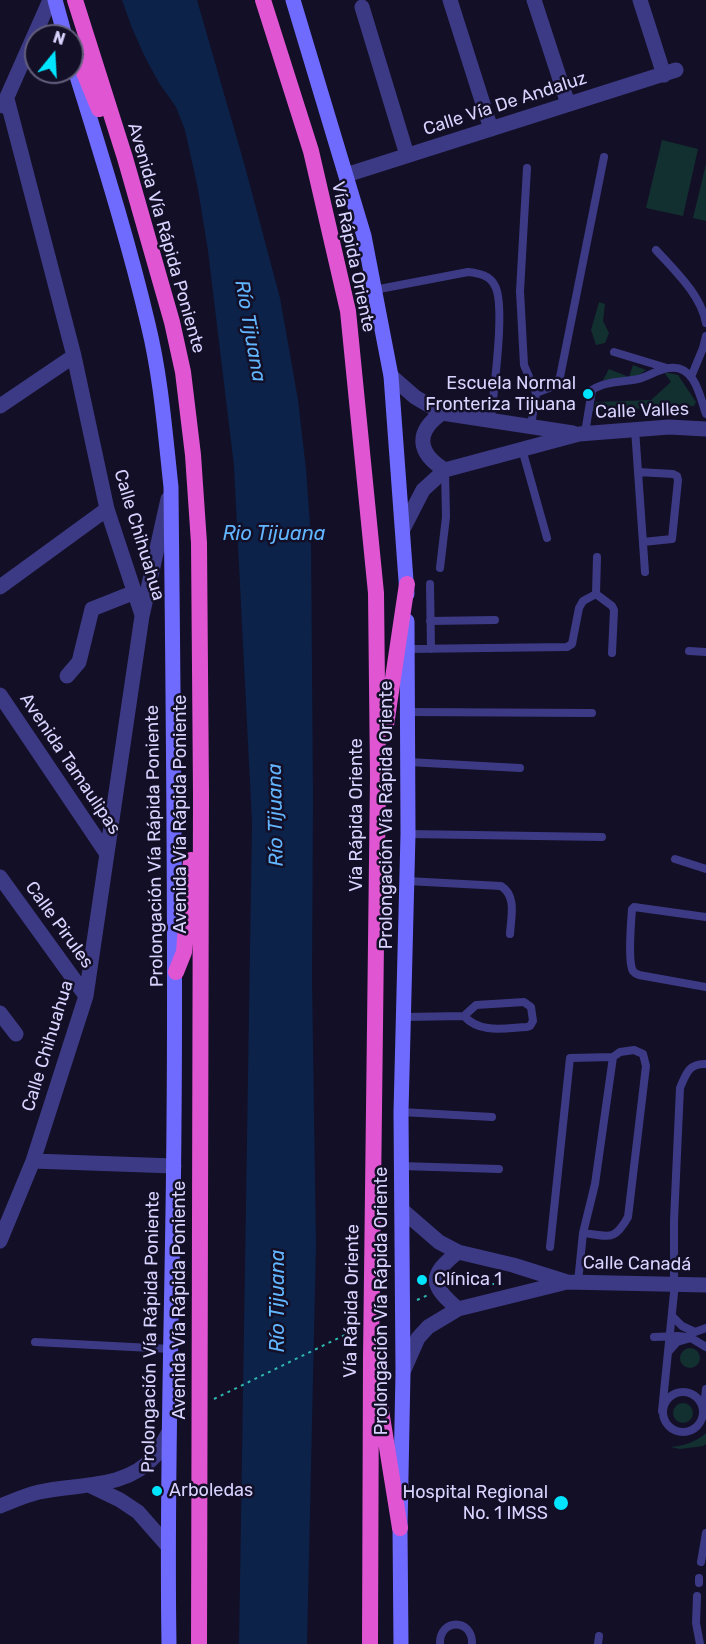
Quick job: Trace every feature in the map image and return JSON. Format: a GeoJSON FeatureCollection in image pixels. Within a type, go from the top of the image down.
{"type":"FeatureCollection","features":[{"type":"Feature","properties":{"kind":"highway","name":"Avenida Vía Rápida Poniente"},"geometry":{"type":"LineString","coordinates":[[75,0],[125,158],[172,322],[183,372],[193,455],[199,543],[201,795],[199,1644]]}},
{"type":"Feature","properties":{"kind":"highway","name":"Vía Rápida Oriente"},"geometry":{"type":"LineString","coordinates":[[263,0],[311,151],[348,311],[376,593],[378,777],[370,1644]]}},
{"type":"Feature","properties":{"kind":"highway"},"geometry":{"type":"LineString","coordinates":[[84,72],[117,150],[125,158]]}},
{"type":"Feature","properties":{"kind":"highway"},"geometry":{"type":"LineString","coordinates":[[378,777],[407,584]]}},
{"type":"Feature","properties":{"kind":"highway"},"geometry":{"type":"LineString","coordinates":[[176,972],[184,952],[195,809],[201,795]]}},
{"type":"Feature","properties":{"kind":"highway"},"geometry":{"type":"LineString","coordinates":[[371,1357],[400,1528]]}},
{"type":"Feature","properties":{"kind":"main road"},"geometry":{"type":"LineString","coordinates":[[53,0],[61,24]]}},
{"type":"Feature","properties":{"kind":"main road","name":"Prolongación Vía Rápida Oriente"},"geometry":{"type":"LineString","coordinates":[[293,0],[364,236],[391,376],[404,529],[407,584],[408,834],[401,1112],[403,1372],[400,1528],[401,1644]]}},
{"type":"Feature","properties":{"kind":"main road","name":"Prolongación Vía Rápida Poniente"},"geometry":{"type":"LineString","coordinates":[[79,84],[114,197],[148,325],[163,410],[171,487],[176,972],[167,1545],[169,1644]]}},
{"type":"Feature","properties":{"kind":"street","name":"Calle Chihuahua"},"geometry":{"type":"LineString","coordinates":[[0,1241],[33,1161],[86,996],[142,616],[107,509],[74,356],[3,105],[53,0]]}},
{"type":"Feature","properties":{"kind":"street"},"geometry":{"type":"LineString","coordinates":[[450,0],[491,129]]}},
{"type":"Feature","properties":{"kind":"street"},"geometry":{"type":"LineString","coordinates":[[534,0],[568,104]]}},
{"type":"Feature","properties":{"kind":"street","name":"Calle Vía De Andaluz"},"geometry":{"type":"LineString","coordinates":[[346,175],[670,72],[640,0]]}},
{"type":"Feature","properties":{"kind":"street"},"geometry":{"type":"LineString","coordinates":[[362,7],[407,155]]}},
{"type":"Feature","properties":{"kind":"street"},"geometry":{"type":"LineString","coordinates":[[0,406],[74,356]]}},
{"type":"Feature","properties":{"kind":"street","name":"Calle Valles"},"geometry":{"type":"LineString","coordinates":[[391,376],[415,397],[442,412],[582,434]]}},
{"type":"Feature","properties":{"kind":"street"},"geometry":{"type":"LineString","coordinates":[[442,412],[426,426],[423,439],[426,455],[434,464],[445,470]]}},
{"type":"Feature","properties":{"kind":"street","name":"Calle Valles"},"geometry":{"type":"LineString","coordinates":[[404,529],[423,490],[445,470],[582,434],[635,429],[706,429]]}},
{"type":"Feature","properties":{"kind":"street"},"geometry":{"type":"LineString","coordinates":[[142,616],[171,487]]}},
{"type":"Feature","properties":{"kind":"street"},"geometry":{"type":"LineString","coordinates":[[0,587],[107,509]]}},
{"type":"Feature","properties":{"kind":"street"},"geometry":{"type":"LineString","coordinates":[[67,675],[79,662],[92,609],[135,592]]}},
{"type":"Feature","properties":{"kind":"street","name":"Avenida Tamaulipas"},"geometry":{"type":"LineString","coordinates":[[0,695],[107,854]]}},
{"type":"Feature","properties":{"kind":"street","name":"Calle Pirules"},"geometry":{"type":"LineString","coordinates":[[0,877],[86,996]]}},
{"type":"Feature","properties":{"kind":"street"},"geometry":{"type":"LineString","coordinates":[[0,1013],[16,1034]]}},
{"type":"Feature","properties":{"kind":"street"},"geometry":{"type":"LineString","coordinates":[[33,1161],[174,1166]]}},
{"type":"Feature","properties":{"kind":"street","name":"Calle Canadá"},"geometry":{"type":"LineString","coordinates":[[402,1210],[439,1242],[458,1252],[572,1282]]}},
{"type":"Feature","properties":{"kind":"street"},"geometry":{"type":"LineString","coordinates":[[458,1252],[438,1270],[436,1280],[440,1294],[458,1309]]}},
{"type":"Feature","properties":{"kind":"street","name":"Calle Canadá"},"geometry":{"type":"LineString","coordinates":[[403,1372],[418,1338],[428,1327],[458,1309],[572,1282],[706,1285]]}},
{"type":"Feature","properties":{"kind":"street"},"geometry":{"type":"LineString","coordinates":[[0,1506],[39,1492],[91,1486],[122,1478],[143,1468],[156,1454],[169,1432]]}},
{"type":"Feature","properties":{"kind":"street"},"geometry":{"type":"LineString","coordinates":[[91,1486],[138,1512],[167,1545]]}},
{"type":"Feature","properties":{"kind":"lane"},"geometry":{"type":"LineString","coordinates":[[536,393],[554,386],[560,377],[604,157]]}},
{"type":"Feature","properties":{"kind":"lane"},"geometry":{"type":"LineString","coordinates":[[527,168],[520,291],[524,365],[536,393],[531,426]]}},
{"type":"Feature","properties":{"kind":"lane"},"geometry":{"type":"LineString","coordinates":[[656,250],[694,295],[704,312],[706,323]]}},
{"type":"Feature","properties":{"kind":"lane"},"geometry":{"type":"LineString","coordinates":[[374,290],[468,272],[479,273],[495,284],[499,297],[500,316],[491,420]]}},
{"type":"Feature","properties":{"kind":"lane"},"geometry":{"type":"LineString","coordinates":[[691,376],[706,336]]}},
{"type":"Feature","properties":{"kind":"lane"},"geometry":{"type":"LineString","coordinates":[[614,352],[668,368],[683,370],[691,376],[699,391],[706,414]]}},
{"type":"Feature","properties":{"kind":"lane"},"geometry":{"type":"LineString","coordinates":[[582,434],[592,390],[605,384],[641,379],[668,368]]}},
{"type":"Feature","properties":{"kind":"lane"},"geometry":{"type":"LineString","coordinates":[[635,429],[645,572]]}},
{"type":"Feature","properties":{"kind":"lane"},"geometry":{"type":"LineString","coordinates":[[522,449],[547,538]]}},
{"type":"Feature","properties":{"kind":"lane"},"geometry":{"type":"LineString","coordinates":[[440,568],[446,518],[445,470]]}},
{"type":"Feature","properties":{"kind":"lane"},"geometry":{"type":"LineString","coordinates":[[638,472],[673,474],[678,480],[672,539],[643,542]]}},
{"type":"Feature","properties":{"kind":"lane"},"geometry":{"type":"LineString","coordinates":[[597,557],[596,594],[614,610],[612,653]]}},
{"type":"Feature","properties":{"kind":"lane"},"geometry":{"type":"LineString","coordinates":[[430,584],[431,649]]}},
{"type":"Feature","properties":{"kind":"lane"},"geometry":{"type":"LineString","coordinates":[[407,649],[567,647],[572,644],[579,608],[583,601],[596,594]]}},
{"type":"Feature","properties":{"kind":"lane"},"geometry":{"type":"LineString","coordinates":[[430,621],[495,620]]}},
{"type":"Feature","properties":{"kind":"lane"},"geometry":{"type":"LineString","coordinates":[[689,651],[706,652]]}},
{"type":"Feature","properties":{"kind":"lane"},"geometry":{"type":"LineString","coordinates":[[408,712],[592,713]]}},
{"type":"Feature","properties":{"kind":"lane"},"geometry":{"type":"LineString","coordinates":[[408,762],[520,768]]}},
{"type":"Feature","properties":{"kind":"lane"},"geometry":{"type":"LineString","coordinates":[[408,834],[602,837]]}},
{"type":"Feature","properties":{"kind":"lane"},"geometry":{"type":"LineString","coordinates":[[675,860],[706,869]]}},
{"type":"Feature","properties":{"kind":"lane"},"geometry":{"type":"LineString","coordinates":[[407,881],[501,886],[509,890],[512,897],[510,934]]}},
{"type":"Feature","properties":{"kind":"lane"},"geometry":{"type":"LineString","coordinates":[[706,917],[634,907],[632,909],[631,946],[633,972],[706,987]]}},
{"type":"Feature","properties":{"kind":"lane"},"geometry":{"type":"LineString","coordinates":[[404,1017],[464,1016],[476,1005],[524,1002],[531,1007],[533,1021],[527,1027],[481,1028],[472,1025],[464,1016]]}},
{"type":"Feature","properties":{"kind":"lane"},"geometry":{"type":"LineString","coordinates":[[550,1247],[570,1058],[613,1057],[620,1052],[634,1050],[643,1054],[646,1066],[628,1217],[616,1234],[610,1236],[583,1233]]}},
{"type":"Feature","properties":{"kind":"lane"},"geometry":{"type":"LineString","coordinates":[[572,1282],[596,1184],[613,1057]]}},
{"type":"Feature","properties":{"kind":"lane"},"geometry":{"type":"LineString","coordinates":[[706,1064],[696,1064],[687,1071],[680,1088],[674,1220],[674,1284],[662,1411],[663,1418],[670,1429],[683,1433],[690,1432],[700,1423],[706,1389]]}},
{"type":"Feature","properties":{"kind":"lane"},"geometry":{"type":"LineString","coordinates":[[401,1112],[492,1117]]}},
{"type":"Feature","properties":{"kind":"lane"},"geometry":{"type":"LineString","coordinates":[[401,1166],[499,1169]]}},
{"type":"Feature","properties":{"kind":"lane"},"geometry":{"type":"LineString","coordinates":[[672,1316],[682,1326],[695,1332],[706,1328]]}},
{"type":"Feature","properties":{"kind":"lane"},"geometry":{"type":"LineString","coordinates":[[654,1337],[691,1338],[706,1347]]}},
{"type":"Feature","properties":{"kind":"lane"},"geometry":{"type":"LineString","coordinates":[[668,1352],[677,1342],[691,1338]]}},
{"type":"Feature","properties":{"kind":"lane"},"geometry":{"type":"LineString","coordinates":[[35,1342],[171,1349]]}},
{"type":"Feature","properties":{"kind":"lane"},"geometry":{"type":"LineString","coordinates":[[662,1411],[667,1399],[679,1392],[686,1392],[698,1398],[703,1410]]}},
{"type":"Feature","properties":{"kind":"lane"},"geometry":{"type":"LineString","coordinates":[[701,1562],[706,1533]]}},
{"type":"Feature","properties":{"kind":"lane"},"geometry":{"type":"LineString","coordinates":[[697,1596],[696,1623],[700,1644]]}},
{"type":"Feature","properties":{"kind":"lane"},"geometry":{"type":"LineString","coordinates":[[440,1644],[442,1632],[446,1627],[457,1624],[470,1632],[472,1644]]}},
{"type":"Feature","properties":{"kind":"path"},"geometry":{"type":"LineString","coordinates":[[452,1285],[461,1283],[502,1284]]}},
{"type":"Feature","properties":{"kind":"path"},"geometry":{"type":"LineString","coordinates":[[410,1304],[432,1293]]}},
{"type":"Feature","properties":{"kind":"path"},"geometry":{"type":"LineString","coordinates":[[206,1402],[356,1330]]}},
{"type":"Feature","properties":{"kind":"green space"},"geometry":{"type":"Polygon","coordinates":[[[662,140],[698,149],[683,216],[646,208],[662,140]]]}},
{"type":"Feature","properties":{"kind":"green space"},"geometry":{"type":"Polygon","coordinates":[[[706,164],[706,221],[693,218],[706,164]]]}},
{"type":"Feature","properties":{"kind":"green space"},"geometry":{"type":"Polygon","coordinates":[[[599,302],[605,304],[603,321],[609,333],[605,343],[596,345],[591,330],[599,302]]]}},
{"type":"Feature","properties":{"kind":"green space"},"geometry":{"type":"Polygon","coordinates":[[[633,365],[646,370],[635,378],[603,380],[609,369],[629,377],[633,365]]]}},
{"type":"Feature","properties":{"kind":"green space"},"geometry":{"type":"Polygon","coordinates":[[[664,372],[678,375],[696,402],[694,406],[591,411],[596,402],[651,400],[671,382],[664,372]]]}},
{"type":"Feature","properties":{"kind":"green space"},"geometry":{"type":"Polygon","coordinates":[[[686,1348],[694,1348],[700,1354],[700,1362],[694,1368],[686,1368],[680,1362],[680,1354],[686,1348]]]}},
{"type":"Feature","properties":{"kind":"green space"},"geometry":{"type":"Polygon","coordinates":[[[683,1403],[690,1406],[693,1413],[690,1420],[683,1423],[676,1420],[673,1413],[676,1406],[683,1403]]]}},
{"type":"Feature","properties":{"kind":"green space"},"geometry":{"type":"Polygon","coordinates":[[[706,1433],[706,1444],[703,1446],[680,1449],[670,1447],[690,1443],[706,1433]]]}},
{"type":"Feature","properties":{"kind":"water","name":"Rio Tijuana"},"geometry":{"type":"Polygon","coordinates":[[[122,0],[197,0],[280,298],[298,400],[306,469],[311,538],[312,979],[316,1245],[307,1644],[239,1644],[252,823],[234,466],[208,251],[185,130],[176,107],[159,83],[145,57],[122,0]]]}},
{"type":"Feature","properties":{"kind":"place","name":"Escuela Normal Fronteriza Tijuana"},"geometry":{"type":"Point","coordinates":[588,394]}},
{"type":"Feature","properties":{"kind":"place","name":"Clínica 1"},"geometry":{"type":"Point","coordinates":[422,1280]}},
{"type":"Feature","properties":{"kind":"place","name":"Arboledas"},"geometry":{"type":"Point","coordinates":[157,1491]}},
{"type":"Feature","properties":{"kind":"place","name":"Hospital Regional No. 1 IMSS"},"geometry":{"type":"Point","coordinates":[561,1503]}},
{"type":"Feature","properties":{"kind":"water label","name":"Río Tijuana"},"geometry":{"type":"Point","coordinates":[250,331]}},
{"type":"Feature","properties":{"kind":"water label","name":"Río Tijuana"},"geometry":{"type":"Point","coordinates":[276,815]}},
{"type":"Feature","properties":{"kind":"water label","name":"Río Tijuana"},"geometry":{"type":"Point","coordinates":[278,1301]}}]}
